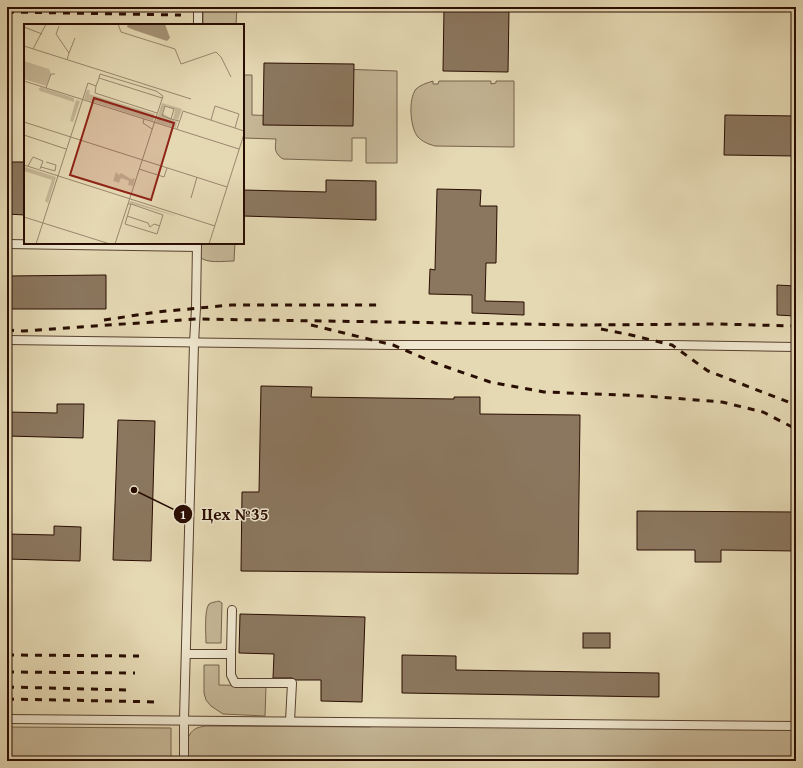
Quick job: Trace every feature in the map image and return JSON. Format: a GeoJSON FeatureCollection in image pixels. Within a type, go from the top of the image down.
{"type":"FeatureCollection","features":[{"type":"Feature","properties":{"kind":"lane"},"geometry":{"type":"LineString","coordinates":[[198,7],[198,24]]}},
{"type":"Feature","properties":{"kind":"lane"},"geometry":{"type":"LineString","coordinates":[[7,244],[197,245],[184,761]]}},
{"type":"Feature","properties":{"kind":"lane"},"geometry":{"type":"LineString","coordinates":[[7,340],[393,345],[672,345],[796,347]]}},
{"type":"Feature","properties":{"kind":"lane"},"geometry":{"type":"LineString","coordinates":[[232,610],[231,675],[235,683],[292,683],[290,721]]}},
{"type":"Feature","properties":{"kind":"lane"},"geometry":{"type":"LineString","coordinates":[[186,654],[231,654]]}},
{"type":"Feature","properties":{"kind":"lane"},"geometry":{"type":"LineString","coordinates":[[7,719],[796,726]]}},
{"type":"Feature","properties":{"kind":"shaded area"},"geometry":{"type":"Polygon","coordinates":[[[203,7],[237,7],[236,24],[203,24],[203,7]]]}},
{"type":"Feature","properties":{"kind":"shaded area"},"geometry":{"type":"Polygon","coordinates":[[[340,69],[397,71],[397,163],[366,163],[366,138],[352,138],[352,161],[283,159],[278,155],[276,150],[276,139],[244,138],[244,75],[252,75],[252,115],[340,118],[340,69]]]}},
{"type":"Feature","properties":{"kind":"shaded area"},"geometry":{"type":"Polygon","coordinates":[[[433,81],[433,84],[438,84],[439,81],[491,81],[491,84],[496,83],[496,81],[514,81],[514,147],[435,146],[420,139],[415,133],[413,127],[411,106],[413,94],[416,89],[422,85],[433,81]]]}},
{"type":"Feature","properties":{"kind":"shaded area"},"geometry":{"type":"Polygon","coordinates":[[[200,244],[235,244],[234,261],[207,261],[200,257],[200,244]]]}},
{"type":"Feature","properties":{"kind":"shaded area"},"geometry":{"type":"Polygon","coordinates":[[[219,601],[222,603],[221,643],[206,643],[207,607],[210,603],[219,601]]]}},
{"type":"Feature","properties":{"kind":"shaded area"},"geometry":{"type":"Polygon","coordinates":[[[204,665],[219,665],[219,685],[266,686],[265,716],[223,714],[211,706],[206,700],[204,693],[204,665]]]}},
{"type":"Feature","properties":{"kind":"shaded area"},"geometry":{"type":"Polygon","coordinates":[[[378,723],[796,726],[796,761],[187,761],[187,743],[190,734],[197,728],[207,726],[370,727],[378,723]]]}},
{"type":"Feature","properties":{"kind":"shaded area"},"geometry":{"type":"Polygon","coordinates":[[[7,727],[171,728],[171,761],[7,761],[7,727]]]}},
{"type":"Feature","properties":{"kind":"building"},"geometry":{"type":"Polygon","coordinates":[[[444,8],[509,9],[508,72],[443,71],[444,8]]]}},
{"type":"Feature","properties":{"kind":"building"},"geometry":{"type":"Polygon","coordinates":[[[264,63],[354,64],[353,126],[263,125],[264,63]]]}},
{"type":"Feature","properties":{"kind":"building"},"geometry":{"type":"Polygon","coordinates":[[[725,115],[796,116],[796,156],[724,155],[725,115]]]}},
{"type":"Feature","properties":{"kind":"building"},"geometry":{"type":"Polygon","coordinates":[[[7,162],[24,162],[24,215],[7,214],[7,162]]]}},
{"type":"Feature","properties":{"kind":"building"},"geometry":{"type":"Polygon","coordinates":[[[326,180],[376,181],[376,220],[244,216],[244,190],[326,192],[326,180]]]}},
{"type":"Feature","properties":{"kind":"building"},"geometry":{"type":"Polygon","coordinates":[[[437,189],[481,190],[480,206],[497,206],[496,263],[486,263],[485,301],[524,302],[524,315],[472,313],[472,295],[429,294],[430,269],[435,270],[437,189]]]}},
{"type":"Feature","properties":{"kind":"building"},"geometry":{"type":"Polygon","coordinates":[[[106,275],[106,309],[7,309],[7,276],[106,275]]]}},
{"type":"Feature","properties":{"kind":"building"},"geometry":{"type":"Polygon","coordinates":[[[777,285],[795,286],[795,316],[777,315],[777,285]]]}},
{"type":"Feature","properties":{"kind":"building"},"geometry":{"type":"Polygon","coordinates":[[[261,386],[312,387],[311,397],[454,399],[454,397],[480,397],[480,414],[580,415],[578,574],[241,571],[242,492],[259,492],[261,386]]]}},
{"type":"Feature","properties":{"kind":"building"},"geometry":{"type":"Polygon","coordinates":[[[57,404],[84,404],[83,438],[7,436],[7,412],[57,413],[57,404]]]}},
{"type":"Feature","properties":{"kind":"building"},"geometry":{"type":"Polygon","coordinates":[[[118,420],[155,421],[151,561],[113,560],[118,420]]]}},
{"type":"Feature","properties":{"kind":"building"},"geometry":{"type":"Polygon","coordinates":[[[637,511],[796,512],[796,551],[721,550],[721,562],[695,562],[695,550],[637,550],[637,511]]]}},
{"type":"Feature","properties":{"kind":"building"},"geometry":{"type":"Polygon","coordinates":[[[54,526],[81,527],[80,561],[7,559],[7,534],[54,535],[54,526]]]}},
{"type":"Feature","properties":{"kind":"building"},"geometry":{"type":"Polygon","coordinates":[[[240,614],[365,617],[362,702],[321,701],[321,680],[273,678],[274,654],[239,653],[240,614]]]}},
{"type":"Feature","properties":{"kind":"building"},"geometry":{"type":"Polygon","coordinates":[[[583,633],[610,633],[610,648],[583,648],[583,633]]]}},
{"type":"Feature","properties":{"kind":"building"},"geometry":{"type":"Polygon","coordinates":[[[402,655],[456,656],[456,670],[659,673],[659,697],[402,693],[402,655]]]}},
{"type":"Feature","properties":{"kind":"railway"},"geometry":{"type":"LineString","coordinates":[[7,12],[181,15]]}},
{"type":"Feature","properties":{"kind":"railway"},"geometry":{"type":"LineString","coordinates":[[104,320],[157,312],[231,305],[380,305]]}},
{"type":"Feature","properties":{"kind":"railway"},"geometry":{"type":"LineString","coordinates":[[7,330],[23,331],[196,319],[581,325],[717,324],[796,326]]}},
{"type":"Feature","properties":{"kind":"railway"},"geometry":{"type":"LineString","coordinates":[[311,325],[393,345],[435,363],[490,382],[544,392],[646,396],[722,402],[763,412],[796,429]]}},
{"type":"Feature","properties":{"kind":"railway"},"geometry":{"type":"LineString","coordinates":[[601,329],[672,345],[708,371],[796,405]]}},
{"type":"Feature","properties":{"kind":"railway"},"geometry":{"type":"LineString","coordinates":[[7,655],[139,656]]}},
{"type":"Feature","properties":{"kind":"railway"},"geometry":{"type":"LineString","coordinates":[[7,672],[135,673]]}},
{"type":"Feature","properties":{"kind":"railway"},"geometry":{"type":"LineString","coordinates":[[7,687],[130,690]]}},
{"type":"Feature","properties":{"kind":"railway"},"geometry":{"type":"LineString","coordinates":[[7,699],[160,702]]}},
{"type":"Feature","properties":{"kind":"place","name":"Цех №35"},"geometry":{"type":"Point","coordinates":[134,490]}}]}
